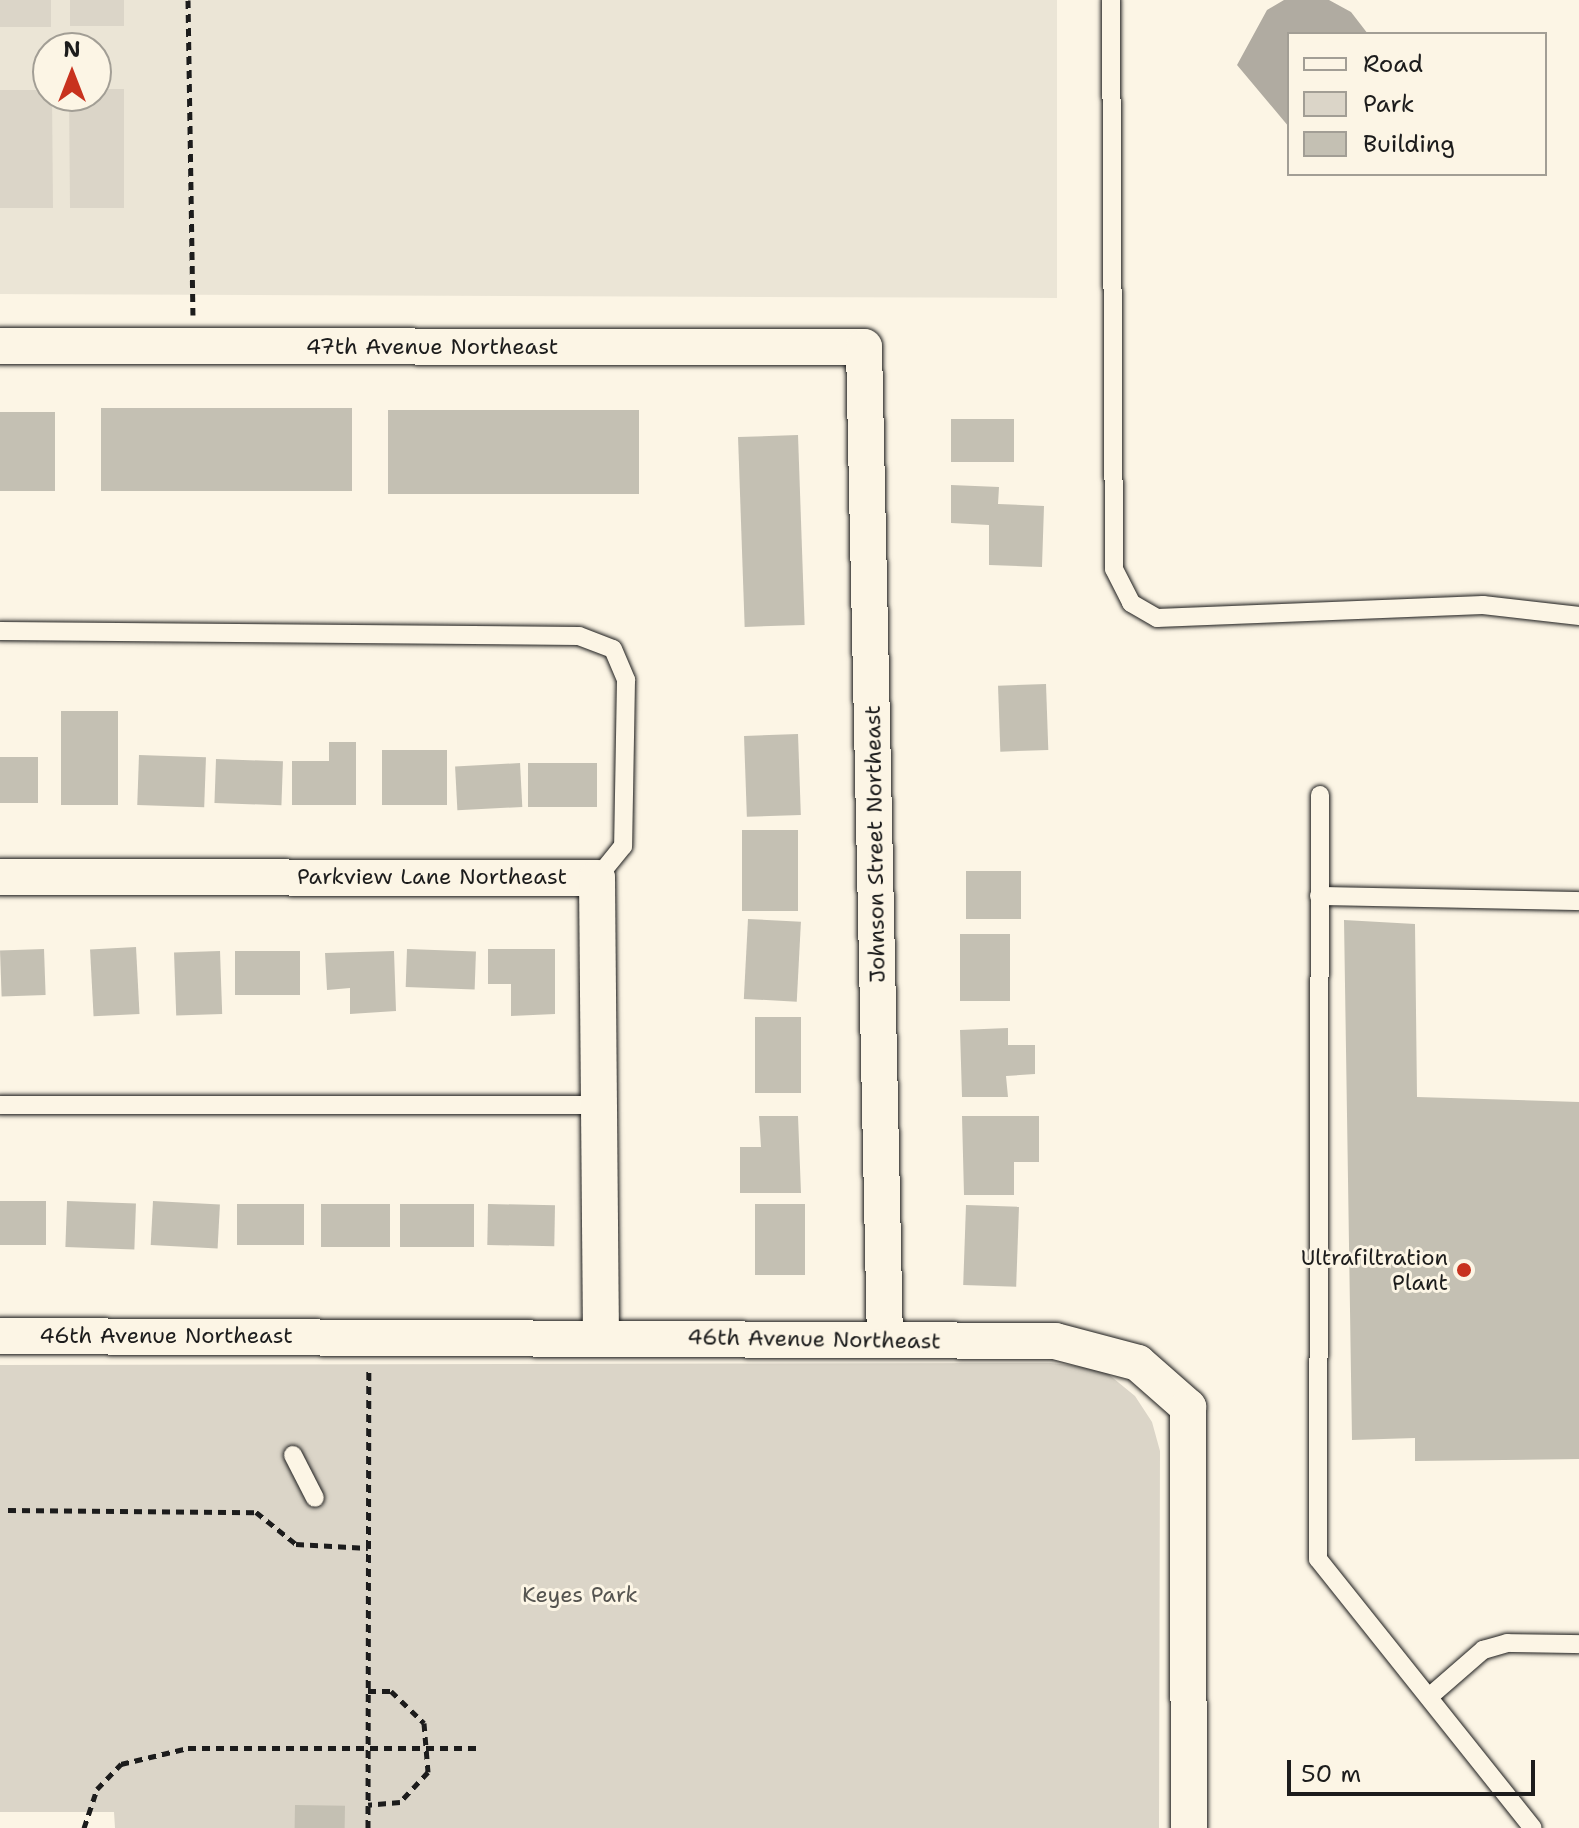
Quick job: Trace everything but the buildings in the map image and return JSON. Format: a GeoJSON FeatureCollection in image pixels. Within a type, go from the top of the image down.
{"type":"FeatureCollection","features":[{"type":"Feature","properties":{"kind":"street","name":"47th Avenue Northeast"},"geometry":{"type":"LineString","coordinates":[[0,346],[864,347]]}},
{"type":"Feature","properties":{"kind":"street","name":"Johnson Street Northeast"},"geometry":{"type":"LineString","coordinates":[[864,347],[885,1340]]}},
{"type":"Feature","properties":{"kind":"street","name":"Parkview Lane Northeast"},"geometry":{"type":"LineString","coordinates":[[0,877],[597,878],[601,1337]]}},
{"type":"Feature","properties":{"kind":"street","name":"46th Avenue Northeast"},"geometry":{"type":"LineString","coordinates":[[0,1336],[1055,1341],[1138,1363],[1188,1407],[1189,1828]]}},
{"type":"Feature","properties":{"kind":"lane"},"geometry":{"type":"LineString","coordinates":[[1111,0],[1114,569],[1131,603],[1157,618],[1483,605],[1579,616]]}},
{"type":"Feature","properties":{"kind":"lane"},"geometry":{"type":"LineString","coordinates":[[0,631],[579,636],[613,649],[626,680],[623,846],[597,878]]}},
{"type":"Feature","properties":{"kind":"lane"},"geometry":{"type":"LineString","coordinates":[[1320,795],[1318,1559],[1533,1828]]}},
{"type":"Feature","properties":{"kind":"lane"},"geometry":{"type":"LineString","coordinates":[[1319,896],[1579,901]]}},
{"type":"Feature","properties":{"kind":"lane"},"geometry":{"type":"LineString","coordinates":[[0,1105],[600,1105]]}},
{"type":"Feature","properties":{"kind":"lane"},"geometry":{"type":"LineString","coordinates":[[293,1455],[315,1498]]}},
{"type":"Feature","properties":{"kind":"lane"},"geometry":{"type":"LineString","coordinates":[[1429,1697],[1483,1650],[1507,1643],[1579,1644]]}},
{"type":"Feature","properties":{"kind":"path"},"geometry":{"type":"LineString","coordinates":[[188,0],[194,346]]}},
{"type":"Feature","properties":{"kind":"path"},"geometry":{"type":"LineString","coordinates":[[367,1336],[368,1828]]}},
{"type":"Feature","properties":{"kind":"path"},"geometry":{"type":"LineString","coordinates":[[8,1510],[256,1512],[296,1544],[368,1548]]}},
{"type":"Feature","properties":{"kind":"path"},"geometry":{"type":"LineString","coordinates":[[368,1691],[391,1691],[424,1723],[428,1772],[400,1802],[368,1805]]}},
{"type":"Feature","properties":{"kind":"path"},"geometry":{"type":"LineString","coordinates":[[84,1828],[97,1789],[121,1764],[188,1748],[477,1748]]}},
{"type":"Feature","properties":{"kind":"shaded area"},"geometry":{"type":"Polygon","coordinates":[[[0,0],[1057,0],[1057,298],[0,294],[0,0]]]}},
{"type":"Feature","properties":{"kind":"shaded area"},"geometry":{"type":"Polygon","coordinates":[[[1284,0],[1329,0],[1351,12],[1366,32],[1287,32],[1287,125],[1237,65],[1267,10],[1284,0]]]}},
{"type":"Feature","properties":{"kind":"green space"},"geometry":{"type":"Polygon","coordinates":[[[0,0],[51,0],[51,27],[0,27],[0,0]]]}},
{"type":"Feature","properties":{"kind":"green space"},"geometry":{"type":"Polygon","coordinates":[[[70,0],[124,0],[124,26],[70,26],[70,0]]]}},
{"type":"Feature","properties":{"kind":"green space"},"geometry":{"type":"Polygon","coordinates":[[[112,89],[124,89],[124,208],[70,208],[69,112],[112,112],[112,89]]]}},
{"type":"Feature","properties":{"kind":"green space"},"geometry":{"type":"Polygon","coordinates":[[[0,90],[32,90],[32,112],[52,112],[53,208],[0,208],[0,90]]]}},
{"type":"Feature","properties":{"kind":"green space","name":"Keyes Park"},"geometry":{"type":"Polygon","coordinates":[[[1051,1363],[1102,1369],[1135,1396],[1152,1422],[1160,1451],[1159,1828],[115,1828],[114,1812],[0,1812],[0,1365],[1051,1363]]]}},
{"type":"Feature","properties":{"kind":"place","name":"Ultrafiltration Plant"},"geometry":{"type":"Point","coordinates":[1464,1270]}}]}
